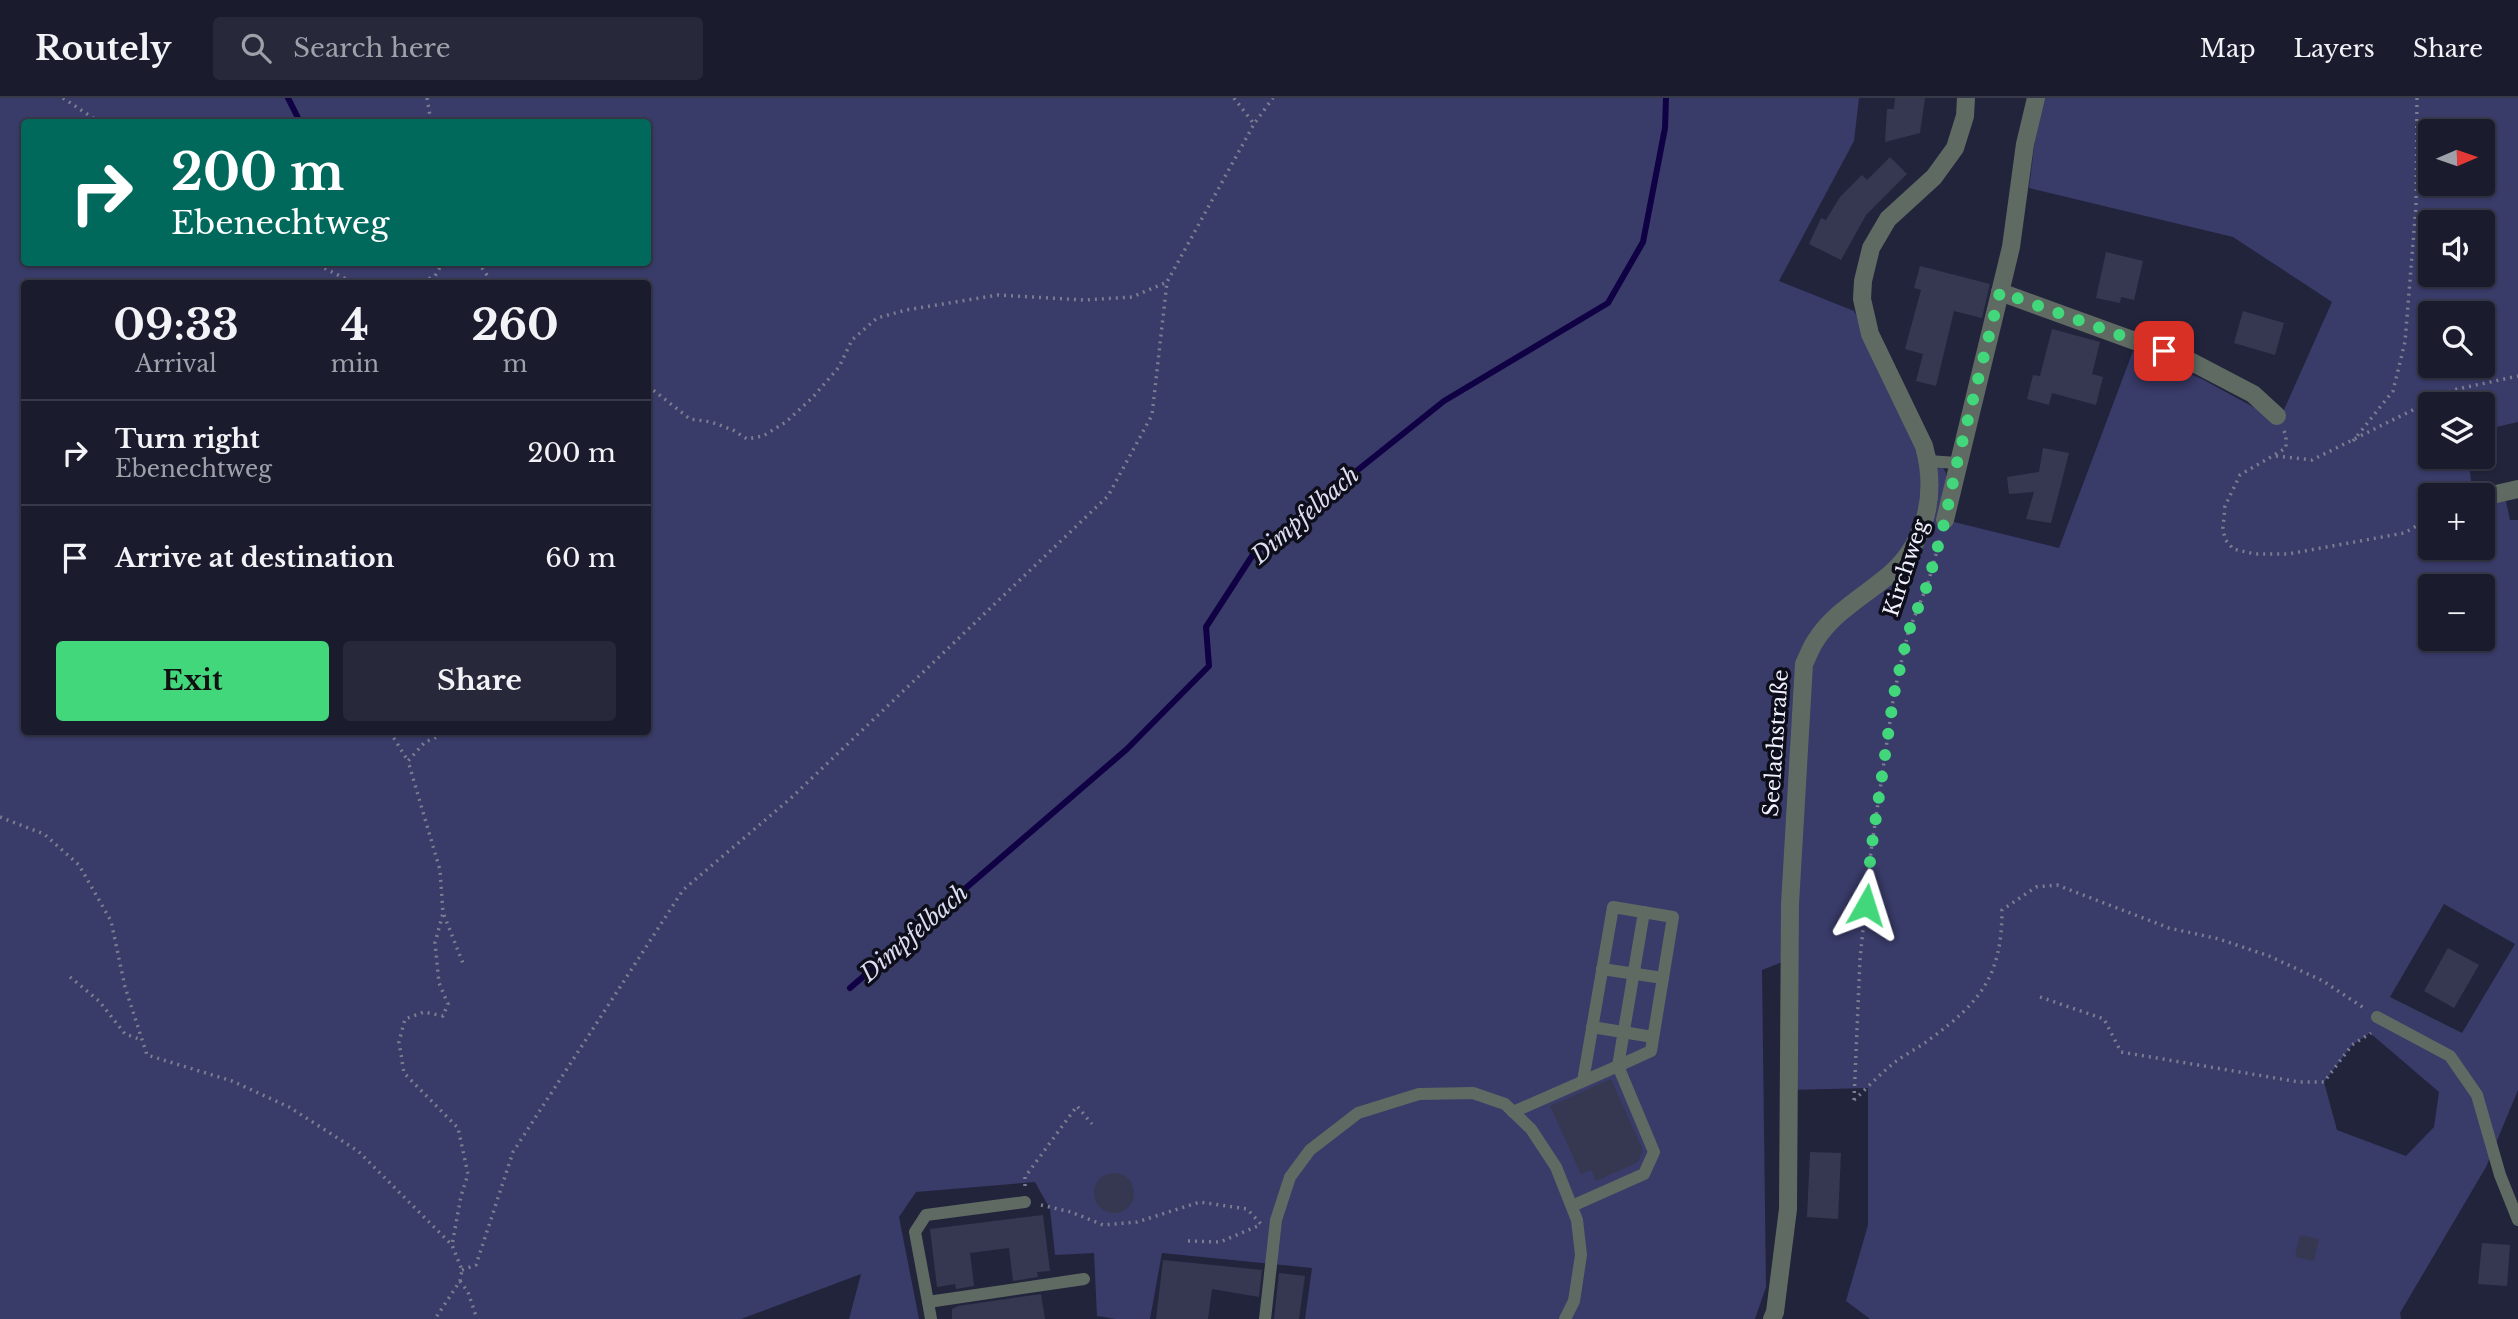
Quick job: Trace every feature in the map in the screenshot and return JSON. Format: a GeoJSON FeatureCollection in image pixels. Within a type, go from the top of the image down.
{"type":"FeatureCollection","features":[{"type":"Feature","properties":{"kind":"street","name":"Seelachstraße"},"geometry":{"type":"LineString","coordinates":[[1772,1319],[1788,1209],[1790,904],[1804,664],[1814,641],[1832,620],[1890,574],[1911,550],[1922,528],[1930,491],[1928,461],[1918,432],[1870,334],[1862,299],[1863,281],[1871,248],[1888,219],[1934,177],[1955,148],[1965,116],[1966,98]]}},
{"type":"Feature","properties":{"kind":"street","name":"Kirchweg"},"geometry":{"type":"LineString","coordinates":[[1945,520],[2011,247],[2025,144],[2036,98]]}},
{"type":"Feature","properties":{"kind":"street"},"geometry":{"type":"LineString","coordinates":[[2000,292],[2190,361],[2253,394],[2277,416]]}},
{"type":"Feature","properties":{"kind":"street"},"geometry":{"type":"LineString","coordinates":[[2495,494],[2518,489]]}},
{"type":"Feature","properties":{"kind":"lane"},"geometry":{"type":"LineString","coordinates":[[1928,461],[1957,463]]}},
{"type":"Feature","properties":{"kind":"lane"},"geometry":{"type":"LineString","coordinates":[[1513,1112],[1651,1051],[1673,917],[1613,907],[1583,1081]]}},
{"type":"Feature","properties":{"kind":"lane"},"geometry":{"type":"LineString","coordinates":[[1572,1206],[1644,1174],[1654,1152],[1618,1066],[1644,912]]}},
{"type":"Feature","properties":{"kind":"lane"},"geometry":{"type":"LineString","coordinates":[[1602,969],[1663,978]]}},
{"type":"Feature","properties":{"kind":"lane"},"geometry":{"type":"LineString","coordinates":[[2377,1017],[2450,1056],[2477,1094],[2500,1175],[2518,1220]]}},
{"type":"Feature","properties":{"kind":"lane"},"geometry":{"type":"LineString","coordinates":[[1592,1027],[1653,1037]]}},
{"type":"Feature","properties":{"kind":"lane"},"geometry":{"type":"LineString","coordinates":[[1265,1319],[1276,1220],[1290,1177],[1310,1150],[1358,1114],[1419,1094],[1473,1093],[1504,1104],[1531,1129],[1556,1167],[1572,1206],[1577,1220],[1581,1255],[1574,1301],[1565,1319]]}},
{"type":"Feature","properties":{"kind":"lane"},"geometry":{"type":"LineString","coordinates":[[931,1319],[915,1232],[926,1214],[1025,1202]]}},
{"type":"Feature","properties":{"kind":"lane"},"geometry":{"type":"LineString","coordinates":[[928,1302],[1084,1279]]}},
{"type":"Feature","properties":{"kind":"path"},"geometry":{"type":"LineString","coordinates":[[63,98],[94,119]]}},
{"type":"Feature","properties":{"kind":"path"},"geometry":{"type":"LineString","coordinates":[[427,98],[430,119]]}},
{"type":"Feature","properties":{"kind":"path"},"geometry":{"type":"LineString","coordinates":[[1234,98],[1254,124]]}},
{"type":"Feature","properties":{"kind":"path"},"geometry":{"type":"LineString","coordinates":[[462,1270],[476,1265],[513,1152],[683,890],[791,798],[1108,496],[1152,415],[1167,282],[1254,124],[1272,98]]}},
{"type":"Feature","properties":{"kind":"path"},"geometry":{"type":"LineString","coordinates":[[2353,441],[2393,391],[2405,342],[2417,206],[2417,98]]}},
{"type":"Feature","properties":{"kind":"path"},"geometry":{"type":"LineString","coordinates":[[320,266],[348,280]]}},
{"type":"Feature","properties":{"kind":"path"},"geometry":{"type":"LineString","coordinates":[[426,280],[435,276],[441,266]]}},
{"type":"Feature","properties":{"kind":"path"},"geometry":{"type":"LineString","coordinates":[[651,388],[690,419],[711,422],[733,430],[747,439],[763,436],[786,422],[813,397],[839,367],[852,340],[877,318],[906,310],[999,295],[1084,300],[1132,297],[1167,282]]}},
{"type":"Feature","properties":{"kind":"path"},"geometry":{"type":"LineString","coordinates":[[2275,455],[2312,460],[2453,390],[2518,376]]}},
{"type":"Feature","properties":{"kind":"path"},"geometry":{"type":"LineString","coordinates":[[2277,416],[2287,436],[2286,448],[2240,475],[2225,506],[2225,539],[2233,549],[2255,554],[2288,554],[2404,533],[2418,525]]}},
{"type":"Feature","properties":{"kind":"path","name":"Kirchweg"},"geometry":{"type":"LineString","coordinates":[[1945,520],[1928,583],[1908,633],[1894,694],[1871,851],[1860,959],[1854,1100],[1894,1063],[1965,1012],[1989,983],[2003,940],[2002,910],[2036,887],[2057,886],[2169,928],[2219,939],[2269,956],[2323,981],[2377,1017]]}},
{"type":"Feature","properties":{"kind":"path"},"geometry":{"type":"LineString","coordinates":[[392,735],[408,761],[440,870],[443,913],[464,967]]}},
{"type":"Feature","properties":{"kind":"path"},"geometry":{"type":"LineString","coordinates":[[408,761],[425,742],[442,735]]}},
{"type":"Feature","properties":{"kind":"path"},"geometry":{"type":"LineString","coordinates":[[0,817],[44,834],[79,865],[111,921],[125,987],[147,1055],[232,1081],[289,1107],[358,1151],[453,1245],[462,1270],[460,1281],[435,1319]]}},
{"type":"Feature","properties":{"kind":"path"},"geometry":{"type":"LineString","coordinates":[[443,913],[435,943],[439,983],[448,1004],[443,1016],[424,1012],[405,1019],[399,1042],[404,1073],[458,1128],[468,1174],[461,1196],[453,1245]]}},
{"type":"Feature","properties":{"kind":"path"},"geometry":{"type":"LineString","coordinates":[[70,977],[99,1001],[125,1034],[142,1040]]}},
{"type":"Feature","properties":{"kind":"path"},"geometry":{"type":"LineString","coordinates":[[2040,998],[2105,1019],[2121,1052],[2299,1082],[2324,1082],[2352,1045],[2370,1033],[2393,1026]]}},
{"type":"Feature","properties":{"kind":"path"},"geometry":{"type":"LineString","coordinates":[[1092,1124],[1077,1106],[1025,1177],[1025,1202],[1071,1212],[1103,1225],[1138,1222],[1200,1202],[1247,1209],[1262,1225]]}},
{"type":"Feature","properties":{"kind":"path"},"geometry":{"type":"LineString","coordinates":[[1188,1241],[1220,1242],[1276,1220]]}},
{"type":"Feature","properties":{"kind":"path"},"geometry":{"type":"LineString","coordinates":[[460,1281],[468,1292],[477,1319]]}},
{"type":"Feature","properties":{"kind":"shaded area"},"geometry":{"type":"Polygon","coordinates":[[[0,98],[1859,98],[1854,141],[1779,281],[1854,311],[1946,473],[1946,520],[2059,548],[2133,351],[2202,379],[2279,421],[2332,302],[2233,237],[2029,188],[2040,98],[2518,98],[2518,422],[2495,427],[2495,392],[2418,392],[2418,469],[2470,469],[2471,483],[2418,483],[2418,560],[2495,560],[2495,494],[2504,492],[2510,520],[2518,520],[2518,1090],[2486,1167],[2400,1313],[2401,1319],[1870,1319],[1846,1301],[1868,1225],[1868,1088],[1789,1090],[1795,957],[1762,970],[1766,1287],[1755,1319],[1305,1319],[1312,1268],[1162,1253],[1150,1319],[1097,1316],[1094,1253],[1055,1255],[1050,1209],[1035,1182],[916,1192],[899,1217],[919,1319],[849,1319],[861,1274],[741,1319],[0,1319],[0,98]],[[2444,904],[2390,997],[2462,1033],[2515,944],[2444,904]],[[2370,1033],[2352,1045],[2324,1082],[2337,1130],[2406,1156],[2434,1127],[2439,1092],[2370,1033]]]}},
{"type":"Feature","properties":{"kind":"building"},"geometry":{"type":"Polygon","coordinates":[[[1895,98],[1925,98],[1920,133],[1885,142],[1887,109],[1894,109],[1895,98]]]}},
{"type":"Feature","properties":{"kind":"building"},"geometry":{"type":"Polygon","coordinates":[[[1890,157],[1907,174],[1866,215],[1841,260],[1809,244],[1821,218],[1826,220],[1840,197],[1862,175],[1867,180],[1890,157]]]}},
{"type":"Feature","properties":{"kind":"building"},"geometry":{"type":"Polygon","coordinates":[[[2106,252],[2143,261],[2134,300],[2121,297],[2120,303],[2096,298],[2106,252]]]}},
{"type":"Feature","properties":{"kind":"building"},"geometry":{"type":"Polygon","coordinates":[[[1920,266],[1990,284],[1982,318],[1954,311],[1936,386],[1916,381],[1923,354],[1905,349],[1921,290],[1914,288],[1920,266]]]}},
{"type":"Feature","properties":{"kind":"building"},"geometry":{"type":"Polygon","coordinates":[[[2243,311],[2284,323],[2275,355],[2234,343],[2243,311]]]}},
{"type":"Feature","properties":{"kind":"building"},"geometry":{"type":"Polygon","coordinates":[[[2052,329],[2100,342],[2092,374],[2103,377],[2096,405],[2052,393],[2049,405],[2027,399],[2033,375],[2040,376],[2052,329]]]}},
{"type":"Feature","properties":{"kind":"building"},"geometry":{"type":"Polygon","coordinates":[[[2043,448],[2069,453],[2051,523],[2026,519],[2034,492],[2009,494],[2007,477],[2039,472],[2043,448]]]}},
{"type":"Feature","properties":{"kind":"building"},"geometry":{"type":"Polygon","coordinates":[[[2448,948],[2479,965],[2454,1008],[2424,991],[2448,948]]]}},
{"type":"Feature","properties":{"kind":"building"},"geometry":{"type":"Polygon","coordinates":[[[1611,1079],[1643,1150],[1638,1162],[1596,1181],[1591,1170],[1581,1174],[1550,1106],[1611,1079]]]}},
{"type":"Feature","properties":{"kind":"building"},"geometry":{"type":"Polygon","coordinates":[[[1810,1152],[1841,1153],[1838,1219],[1807,1217],[1810,1152]]]}},
{"type":"Feature","properties":{"kind":"building"},"geometry":{"type":"Polygon","coordinates":[[[1114,1173],[1128,1179],[1134,1193],[1128,1207],[1114,1213],[1100,1207],[1094,1193],[1100,1179],[1114,1173]]]}},
{"type":"Feature","properties":{"kind":"building"},"geometry":{"type":"Polygon","coordinates":[[[1043,1215],[1050,1271],[1037,1272],[1038,1277],[1013,1281],[1009,1248],[970,1253],[974,1286],[956,1289],[955,1284],[937,1287],[930,1229],[1043,1215]]]}},
{"type":"Feature","properties":{"kind":"building"},"geometry":{"type":"Polygon","coordinates":[[[2300,1235],[2319,1239],[2314,1261],[2295,1257],[2300,1235]]]}},
{"type":"Feature","properties":{"kind":"building"},"geometry":{"type":"Polygon","coordinates":[[[2482,1243],[2510,1245],[2507,1286],[2478,1284],[2482,1243]]]}},
{"type":"Feature","properties":{"kind":"building"},"geometry":{"type":"Polygon","coordinates":[[[1163,1260],[1262,1270],[1259,1297],[1212,1289],[1208,1319],[1156,1319],[1163,1260]]]}},
{"type":"Feature","properties":{"kind":"building"},"geometry":{"type":"Polygon","coordinates":[[[1279,1273],[1305,1276],[1299,1319],[1274,1319],[1279,1273]]]}},
{"type":"Feature","properties":{"kind":"building"},"geometry":{"type":"Polygon","coordinates":[[[1041,1294],[1045,1319],[952,1319],[952,1309],[958,1306],[1041,1294]]]}},
{"type":"Feature","properties":{"kind":"waterway"},"geometry":{"type":"LineString","coordinates":[[288,98],[298,119]]}},
{"type":"Feature","properties":{"kind":"waterway","name":"Dimpfelbach"},"geometry":{"type":"LineString","coordinates":[[850,988],[1127,749],[1209,666],[1206,627],[1254,553],[1444,401],[1608,303],[1643,242],[1665,128],[1666,98]]}},
{"type":"Feature","properties":{"kind":"route"},"geometry":{"type":"LineString","coordinates":[[1866,905],[1871,851],[1894,694],[1908,633],[1928,583],[1945,520],[2000,292],[2164,351]]}}]}
